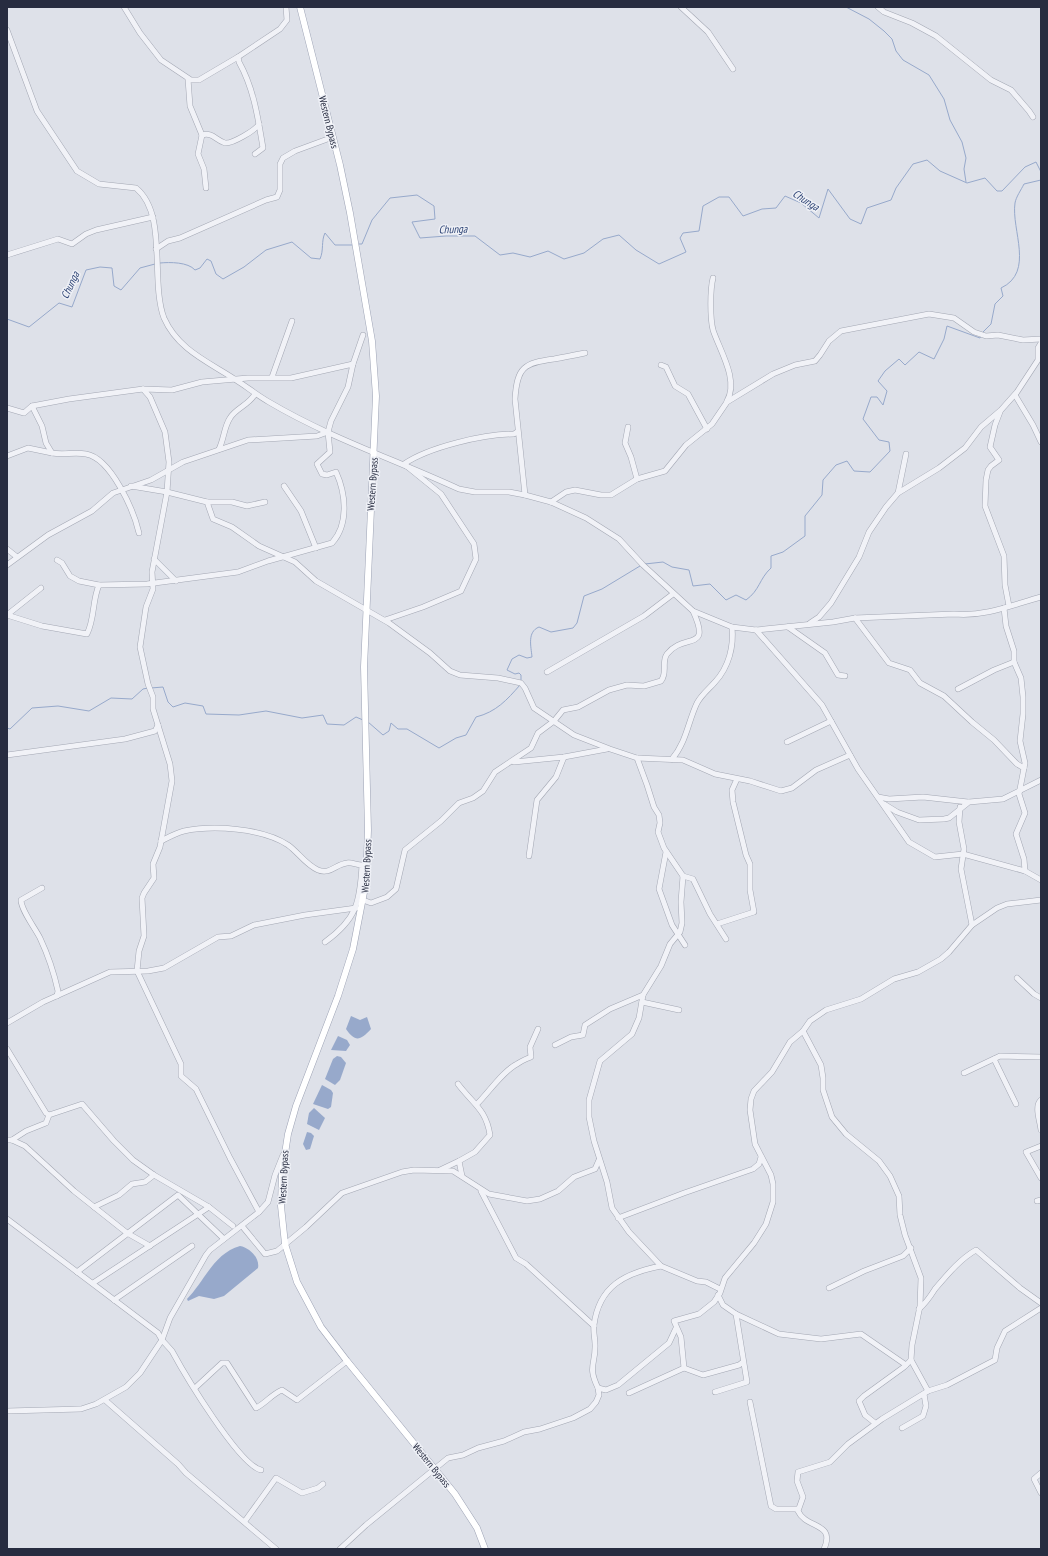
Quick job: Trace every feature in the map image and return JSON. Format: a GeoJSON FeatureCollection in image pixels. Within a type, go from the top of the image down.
{"type":"FeatureCollection","features":[{"type":"Feature","properties":{"kind":"main road","name":"Western Bypass"},"geometry":{"type":"LineString","coordinates":[[300,7],[333,137],[355,238],[372,341],[376,396],[365,608],[364,715],[368,830],[363,900],[353,949],[338,996],[296,1106],[283,1155],[281,1206],[285,1244],[297,1282],[314,1315],[329,1339],[435,1468],[466,1511],[485,1549]]}},
{"type":"Feature","properties":{"kind":"street"},"geometry":{"type":"LineString","coordinates":[[124,7],[140,33],[161,60],[188,79],[199,80],[238,57],[280,29],[287,20],[286,7]]}},
{"type":"Feature","properties":{"kind":"street"},"geometry":{"type":"LineString","coordinates":[[681,7],[708,32],[733,69]]}},
{"type":"Feature","properties":{"kind":"street"},"geometry":{"type":"LineString","coordinates":[[878,7],[884,12],[912,22],[936,36],[991,80],[1011,90],[1033,117]]}},
{"type":"Feature","properties":{"kind":"street"},"geometry":{"type":"LineString","coordinates":[[7,30],[34,104],[44,123],[77,171],[99,184],[136,188],[142,195],[153,217],[156,263],[164,318],[175,338],[197,357],[236,380],[255,394],[328,432],[468,492],[525,495],[551,502],[586,518],[612,533],[673,594],[693,611],[732,627],[756,630],[855,618],[954,614],[969,615],[991,612],[1041,597]]}},
{"type":"Feature","properties":{"kind":"street"},"geometry":{"type":"LineString","coordinates":[[238,57],[252,91],[259,124],[262,148],[255,154]]}},
{"type":"Feature","properties":{"kind":"street"},"geometry":{"type":"LineString","coordinates":[[188,79],[190,106],[202,135],[198,154],[204,169],[206,188]]}},
{"type":"Feature","properties":{"kind":"street"},"geometry":{"type":"LineString","coordinates":[[202,135],[212,135],[221,141],[230,143],[255,130],[259,124]]}},
{"type":"Feature","properties":{"kind":"street"},"geometry":{"type":"LineString","coordinates":[[156,250],[168,241],[180,238],[261,202],[277,197],[280,190],[280,164],[283,158],[295,151],[333,137]]}},
{"type":"Feature","properties":{"kind":"street"},"geometry":{"type":"LineString","coordinates":[[7,255],[58,239],[72,244],[86,234],[96,230],[153,217]]}},
{"type":"Feature","properties":{"kind":"street"},"geometry":{"type":"LineString","coordinates":[[551,502],[571,491],[580,490],[601,495],[611,495],[637,479],[665,471],[686,445],[707,429],[717,418],[730,397],[732,382],[712,324],[711,290],[713,278]]}},
{"type":"Feature","properties":{"kind":"street"},"geometry":{"type":"LineString","coordinates":[[727,402],[774,374],[795,365],[814,361],[820,356],[828,341],[842,331],[908,317],[929,314],[942,315],[954,318],[974,332],[986,336],[998,335],[1023,340],[1041,339]]}},
{"type":"Feature","properties":{"kind":"street"},"geometry":{"type":"LineString","coordinates":[[272,377],[292,320]]}},
{"type":"Feature","properties":{"kind":"street"},"geometry":{"type":"LineString","coordinates":[[57,560],[62,563],[70,576],[76,580],[99,585],[141,585],[238,572],[268,561],[332,543],[341,530],[344,515],[342,488],[336,472],[327,475],[322,474],[317,464],[330,452],[328,432],[331,420],[348,387],[353,364],[363,335]]}},
{"type":"Feature","properties":{"kind":"street"},"geometry":{"type":"LineString","coordinates":[[807,625],[818,617],[831,603],[859,557],[867,536],[877,518],[898,493],[953,458],[969,445],[980,427],[1001,410],[1015,395],[1038,360],[1038,348],[1041,343]]}},
{"type":"Feature","properties":{"kind":"street"},"geometry":{"type":"LineString","coordinates":[[525,495],[517,432],[515,399],[516,384],[519,375],[525,367],[537,361],[585,353]]}},
{"type":"Feature","properties":{"kind":"street"},"geometry":{"type":"LineString","coordinates":[[7,408],[24,413],[32,406],[69,399],[143,389],[172,390],[202,382],[272,377],[291,378],[353,364]]}},
{"type":"Feature","properties":{"kind":"street"},"geometry":{"type":"LineString","coordinates":[[661,365],[666,367],[675,386],[688,394],[707,429]]}},
{"type":"Feature","properties":{"kind":"street"},"geometry":{"type":"LineString","coordinates":[[143,389],[150,397],[165,432],[169,462],[167,492],[152,572],[153,589],[146,607],[140,647],[149,687],[153,697],[153,709],[170,764],[172,781],[161,841],[154,864],[154,878],[142,898],[144,936],[139,951],[137,971],[181,1064],[181,1076],[196,1089],[231,1161],[259,1212]]}},
{"type":"Feature","properties":{"kind":"street"},"geometry":{"type":"LineString","coordinates":[[219,449],[224,440],[228,420],[250,402],[255,394]]}},
{"type":"Feature","properties":{"kind":"street"},"geometry":{"type":"LineString","coordinates":[[1015,395],[1033,425],[1041,442]]}},
{"type":"Feature","properties":{"kind":"street"},"geometry":{"type":"LineString","coordinates":[[32,406],[42,426],[46,443],[52,453]]}},
{"type":"Feature","properties":{"kind":"street"},"geometry":{"type":"LineString","coordinates":[[1001,410],[995,425],[990,447],[999,460],[988,470],[985,506],[1004,556],[1007,607],[1006,626],[1014,651],[1014,662],[1021,678],[1024,714],[1020,741],[1024,758],[1024,768],[1019,791],[1025,813],[1016,834],[1024,859],[1025,871]]}},
{"type":"Feature","properties":{"kind":"street"},"geometry":{"type":"LineString","coordinates":[[987,422],[995,425]]}},
{"type":"Feature","properties":{"kind":"street"},"geometry":{"type":"LineString","coordinates":[[628,427],[625,443],[631,457],[637,479]]}},
{"type":"Feature","properties":{"kind":"street"},"geometry":{"type":"LineString","coordinates":[[7,565],[48,535],[92,511],[108,497],[121,489],[151,480],[168,469],[219,449],[260,438],[317,436],[328,432]]}},
{"type":"Feature","properties":{"kind":"street"},"geometry":{"type":"LineString","coordinates":[[404,464],[447,446],[495,435],[514,434],[517,432]]}},
{"type":"Feature","properties":{"kind":"street"},"geometry":{"type":"LineString","coordinates":[[7,456],[28,448],[52,453],[90,456],[104,465],[121,489],[137,521],[139,533]]}},
{"type":"Feature","properties":{"kind":"street"},"geometry":{"type":"LineString","coordinates":[[898,493],[906,454]]}},
{"type":"Feature","properties":{"kind":"street"},"geometry":{"type":"LineString","coordinates":[[385,620],[423,607],[461,591],[476,560],[474,544],[446,501],[433,487],[404,464]]}},
{"type":"Feature","properties":{"kind":"street"},"geometry":{"type":"LineString","coordinates":[[131,486],[167,492],[207,502],[232,502],[247,506],[265,502]]}},
{"type":"Feature","properties":{"kind":"street"},"geometry":{"type":"LineString","coordinates":[[284,486],[301,511],[316,548]]}},
{"type":"Feature","properties":{"kind":"street"},"geometry":{"type":"LineString","coordinates":[[207,502],[213,519],[232,527],[259,546],[295,562],[316,581],[385,620],[420,645],[454,673],[513,680],[521,683],[526,688],[532,707],[574,735],[637,758],[683,760],[709,772],[750,781],[781,791],[786,791],[816,770],[850,755]]}},
{"type":"Feature","properties":{"kind":"street"},"geometry":{"type":"LineString","coordinates":[[7,549],[17,558]]}},
{"type":"Feature","properties":{"kind":"street"},"geometry":{"type":"LineString","coordinates":[[154,558],[176,581]]}},
{"type":"Feature","properties":{"kind":"street"},"geometry":{"type":"LineString","coordinates":[[7,615],[42,626],[86,634],[95,612],[93,603],[99,585]]}},
{"type":"Feature","properties":{"kind":"street"},"geometry":{"type":"LineString","coordinates":[[7,615],[41,588]]}},
{"type":"Feature","properties":{"kind":"street"},"geometry":{"type":"LineString","coordinates":[[547,672],[644,616],[673,594]]}},
{"type":"Feature","properties":{"kind":"street"},"geometry":{"type":"LineString","coordinates":[[363,900],[371,903],[393,894],[396,889],[405,850],[441,821],[459,803],[473,798],[483,791],[495,772],[513,762],[531,748],[538,734],[554,721],[563,710],[578,707],[609,690],[627,685],[644,686],[661,681],[665,674],[664,660],[668,652],[700,634],[700,629],[693,611]]}},
{"type":"Feature","properties":{"kind":"street"},"geometry":{"type":"LineString","coordinates":[[855,618],[889,663],[910,670],[920,683],[944,696],[994,740],[1017,764],[1024,768]]}},
{"type":"Feature","properties":{"kind":"street"},"geometry":{"type":"LineString","coordinates":[[672,759],[679,750],[688,731],[699,700],[722,673],[726,665],[733,644],[732,627]]}},
{"type":"Feature","properties":{"kind":"street"},"geometry":{"type":"LineString","coordinates":[[788,627],[822,651],[838,675],[845,676]]}},
{"type":"Feature","properties":{"kind":"street"},"geometry":{"type":"LineString","coordinates":[[756,630],[816,697],[850,755],[904,836],[915,847],[935,857],[963,854],[1025,871],[1041,880]]}},
{"type":"Feature","properties":{"kind":"street"},"geometry":{"type":"LineString","coordinates":[[958,689],[994,670],[1014,662]]}},
{"type":"Feature","properties":{"kind":"street"},"geometry":{"type":"LineString","coordinates":[[787,742],[831,721]]}},
{"type":"Feature","properties":{"kind":"street"},"geometry":{"type":"LineString","coordinates":[[7,755],[125,739],[155,731],[158,725]]}},
{"type":"Feature","properties":{"kind":"street"},"geometry":{"type":"LineString","coordinates":[[513,762],[564,757],[593,750],[610,749]]}},
{"type":"Feature","properties":{"kind":"street"},"geometry":{"type":"LineString","coordinates":[[529,856],[537,800],[556,777],[564,757]]}},
{"type":"Feature","properties":{"kind":"street"},"geometry":{"type":"LineString","coordinates":[[637,758],[648,785],[654,807],[659,815],[660,823],[658,832],[666,852],[683,876],[693,879],[726,939]]}},
{"type":"Feature","properties":{"kind":"street"},"geometry":{"type":"LineString","coordinates":[[717,924],[754,912],[750,890],[750,864],[746,855],[733,802],[732,790],[737,779]]}},
{"type":"Feature","properties":{"kind":"street"},"geometry":{"type":"LineString","coordinates":[[878,797],[889,799],[923,797],[969,802],[998,801],[1041,780]]}},
{"type":"Feature","properties":{"kind":"street"},"geometry":{"type":"LineString","coordinates":[[882,802],[897,812],[919,820],[944,819],[953,815],[960,807],[969,802]]}},
{"type":"Feature","properties":{"kind":"street"},"geometry":{"type":"LineString","coordinates":[[960,807],[959,822],[963,854],[961,869],[972,925]]}},
{"type":"Feature","properties":{"kind":"street"},"geometry":{"type":"LineString","coordinates":[[161,841],[178,833],[198,829],[230,828],[264,835],[280,841],[294,850],[318,870],[327,871],[345,863],[362,865],[356,908],[352,917],[325,942]]}},
{"type":"Feature","properties":{"kind":"street"},"geometry":{"type":"LineString","coordinates":[[666,852],[659,888],[668,916],[677,935],[685,945]]}},
{"type":"Feature","properties":{"kind":"street"},"geometry":{"type":"LineString","coordinates":[[683,876],[681,902],[682,923],[677,935],[670,944],[661,966],[643,995],[639,1018],[632,1034],[600,1061],[598,1065],[596,1080],[589,1100],[589,1111],[594,1141],[605,1176],[612,1208],[618,1218],[661,1266],[697,1281],[711,1284],[720,1289]]}},
{"type":"Feature","properties":{"kind":"street"},"geometry":{"type":"LineString","coordinates":[[42,888],[21,900],[21,904],[49,959],[58,991],[57,996]]}},
{"type":"Feature","properties":{"kind":"street"},"geometry":{"type":"LineString","coordinates":[[684,1368],[681,1337],[674,1321],[699,1314],[718,1295],[725,1278],[754,1243],[764,1228],[773,1202],[771,1176],[754,1144],[750,1110],[752,1094],[772,1072],[790,1042],[803,1031],[810,1021],[826,1010],[861,998],[894,979],[918,972],[941,959],[972,925],[997,908],[1008,904],[1041,900]]}},
{"type":"Feature","properties":{"kind":"street"},"geometry":{"type":"LineString","coordinates":[[7,1023],[43,1002],[110,972],[148,971],[164,968],[218,937],[231,936],[254,925],[305,915],[356,908]]}},
{"type":"Feature","properties":{"kind":"street"},"geometry":{"type":"LineString","coordinates":[[1017,978],[1030,991],[1041,998]]}},
{"type":"Feature","properties":{"kind":"street"},"geometry":{"type":"LineString","coordinates":[[555,1045],[571,1037],[583,1035],[585,1025],[610,1009],[643,995]]}},
{"type":"Feature","properties":{"kind":"street"},"geometry":{"type":"LineString","coordinates":[[642,1002],[679,1010]]}},
{"type":"Feature","properties":{"kind":"street"},"geometry":{"type":"LineString","coordinates":[[477,1104],[511,1068],[531,1057],[530,1047],[538,1029]]}},
{"type":"Feature","properties":{"kind":"street"},"geometry":{"type":"LineString","coordinates":[[803,1031],[821,1065],[823,1090],[832,1117],[846,1134],[879,1161],[896,1187],[899,1196],[900,1215],[921,1278],[919,1309],[912,1345],[911,1360],[926,1393],[926,1406],[923,1416],[902,1428]]}},
{"type":"Feature","properties":{"kind":"street"},"geometry":{"type":"LineString","coordinates":[[7,1050],[49,1115]]}},
{"type":"Feature","properties":{"kind":"street"},"geometry":{"type":"LineString","coordinates":[[964,1073],[994,1059],[1007,1056],[1041,1057]]}},
{"type":"Feature","properties":{"kind":"street"},"geometry":{"type":"LineString","coordinates":[[994,1059],[1016,1104]]}},
{"type":"Feature","properties":{"kind":"street"},"geometry":{"type":"LineString","coordinates":[[440,1170],[475,1152],[490,1135],[485,1118],[477,1104],[469,1098],[458,1084]]}},
{"type":"Feature","properties":{"kind":"street"},"geometry":{"type":"LineString","coordinates":[[1041,1100],[1038,1104],[1041,1130]]}},
{"type":"Feature","properties":{"kind":"street"},"geometry":{"type":"LineString","coordinates":[[10,1140],[46,1122],[49,1115],[82,1104],[114,1141],[133,1160],[154,1175],[209,1207],[233,1226]]}},
{"type":"Feature","properties":{"kind":"street"},"geometry":{"type":"LineString","coordinates":[[10,1140],[25,1146],[74,1191],[128,1233],[150,1246]]}},
{"type":"Feature","properties":{"kind":"street"},"geometry":{"type":"LineString","coordinates":[[1041,1146],[1026,1152],[1041,1178]]}},
{"type":"Feature","properties":{"kind":"street"},"geometry":{"type":"LineString","coordinates":[[7,1411],[81,1409],[105,1400],[133,1381],[162,1340],[170,1318],[206,1255],[225,1238],[244,1225],[259,1212],[270,1198],[275,1175],[283,1155]]}},
{"type":"Feature","properties":{"kind":"street"},"geometry":{"type":"LineString","coordinates":[[618,1218],[684,1192],[754,1169],[759,1164],[761,1157]]}},
{"type":"Feature","properties":{"kind":"street"},"geometry":{"type":"LineString","coordinates":[[594,1169],[599,1159]]}},
{"type":"Feature","properties":{"kind":"street"},"geometry":{"type":"LineString","coordinates":[[459,1161],[462,1176]]}},
{"type":"Feature","properties":{"kind":"street"},"geometry":{"type":"LineString","coordinates":[[225,1238],[233,1226],[238,1223],[244,1225],[265,1254],[277,1251],[306,1227],[342,1193],[402,1172],[414,1170],[453,1171],[489,1194],[504,1198],[534,1201],[558,1191],[577,1175],[594,1169],[602,1171],[605,1176]]}},
{"type":"Feature","properties":{"kind":"street"},"geometry":{"type":"LineString","coordinates":[[94,1207],[119,1195],[132,1184],[145,1182],[154,1175]]}},
{"type":"Feature","properties":{"kind":"street"},"geometry":{"type":"LineString","coordinates":[[481,1190],[516,1258],[526,1264],[594,1326]]}},
{"type":"Feature","properties":{"kind":"street"},"geometry":{"type":"LineString","coordinates":[[77,1272],[178,1195],[225,1238]]}},
{"type":"Feature","properties":{"kind":"street"},"geometry":{"type":"LineString","coordinates":[[93,1283],[209,1207]]}},
{"type":"Feature","properties":{"kind":"street"},"geometry":{"type":"LineString","coordinates":[[7,1219],[158,1333],[172,1352],[224,1434],[237,1451],[255,1469],[261,1470]]}},
{"type":"Feature","properties":{"kind":"street"},"geometry":{"type":"LineString","coordinates":[[114,1300],[192,1246]]}},
{"type":"Feature","properties":{"kind":"street"},"geometry":{"type":"LineString","coordinates":[[829,1288],[864,1271],[903,1256],[911,1248]]}},
{"type":"Feature","properties":{"kind":"street"},"geometry":{"type":"LineString","coordinates":[[919,1309],[928,1301],[955,1266],[966,1256],[976,1250],[1005,1276],[1041,1304]]}},
{"type":"Feature","properties":{"kind":"street"},"geometry":{"type":"LineString","coordinates":[[340,1549],[366,1525],[448,1458],[463,1455],[478,1448],[504,1441],[524,1432],[540,1429],[579,1415],[590,1408],[599,1396],[598,1388],[592,1377],[591,1369],[595,1344],[594,1326],[602,1296],[614,1284],[636,1273],[661,1266]]}},
{"type":"Feature","properties":{"kind":"street"},"geometry":{"type":"LineString","coordinates":[[718,1295],[723,1306],[736,1314],[783,1335],[821,1339],[861,1334],[906,1365]]}},
{"type":"Feature","properties":{"kind":"street"},"geometry":{"type":"LineString","coordinates":[[824,1549],[828,1539],[827,1534],[824,1530],[802,1518],[798,1508],[802,1497],[797,1481],[798,1472],[830,1462],[848,1444],[875,1423],[926,1393],[947,1385],[995,1360],[997,1348],[1006,1331],[1041,1308]]}},
{"type":"Feature","properties":{"kind":"street"},"geometry":{"type":"LineString","coordinates":[[715,1392],[747,1382],[736,1314]]}},
{"type":"Feature","properties":{"kind":"street"},"geometry":{"type":"LineString","coordinates":[[598,1388],[606,1390],[618,1385],[669,1343],[676,1328]]}},
{"type":"Feature","properties":{"kind":"street"},"geometry":{"type":"LineString","coordinates":[[875,1423],[865,1415],[860,1405],[861,1398],[911,1360]]}},
{"type":"Feature","properties":{"kind":"street"},"geometry":{"type":"LineString","coordinates":[[195,1388],[222,1363],[227,1362],[256,1408],[276,1392],[282,1390],[297,1400],[347,1362]]}},
{"type":"Feature","properties":{"kind":"street"},"geometry":{"type":"LineString","coordinates":[[629,1393],[684,1368],[703,1375],[740,1365],[743,1362]]}},
{"type":"Feature","properties":{"kind":"street"},"geometry":{"type":"LineString","coordinates":[[105,1400],[178,1464],[186,1473],[245,1521],[276,1549]]}},
{"type":"Feature","properties":{"kind":"street"},"geometry":{"type":"LineString","coordinates":[[750,1402],[771,1506],[776,1509],[798,1508]]}},
{"type":"Feature","properties":{"kind":"street"},"geometry":{"type":"LineString","coordinates":[[1041,1472],[1034,1479],[1041,1492]]}},
{"type":"Feature","properties":{"kind":"street"},"geometry":{"type":"LineString","coordinates":[[245,1521],[276,1478],[302,1493],[318,1488],[323,1484]]}},
{"type":"Feature","properties":{"kind":"water"},"geometry":{"type":"Polygon","coordinates":[[[351,1016],[360,1020],[367,1017],[371,1029],[361,1038],[355,1038],[346,1029],[351,1016]]]}},
{"type":"Feature","properties":{"kind":"water"},"geometry":{"type":"Polygon","coordinates":[[[338,1036],[347,1040],[350,1045],[346,1051],[331,1050],[338,1036]]]}},
{"type":"Feature","properties":{"kind":"water"},"geometry":{"type":"Polygon","coordinates":[[[337,1056],[341,1057],[346,1063],[340,1080],[335,1085],[325,1079],[333,1059],[337,1056]]]}},
{"type":"Feature","properties":{"kind":"water"},"geometry":{"type":"Polygon","coordinates":[[[322,1085],[331,1090],[333,1093],[331,1107],[328,1109],[313,1104],[322,1085]]]}},
{"type":"Feature","properties":{"kind":"water"},"geometry":{"type":"Polygon","coordinates":[[[314,1108],[325,1118],[319,1130],[307,1124],[309,1113],[314,1108]]]}},
{"type":"Feature","properties":{"kind":"water"},"geometry":{"type":"Polygon","coordinates":[[[307,1132],[314,1136],[310,1149],[306,1150],[303,1144],[307,1132]]]}},
{"type":"Feature","properties":{"kind":"water"},"geometry":{"type":"Polygon","coordinates":[[[240,1246],[254,1254],[258,1268],[224,1296],[214,1299],[199,1296],[188,1301],[187,1299],[216,1261],[231,1250],[240,1246]]]}},
{"type":"Feature","properties":{"kind":"waterway"},"geometry":{"type":"LineString","coordinates":[[846,7],[869,19],[884,31],[892,39],[896,51],[903,60],[929,75],[944,99],[950,120],[962,142],[966,158],[964,169],[966,182]]}},
{"type":"Feature","properties":{"kind":"waterway","name":"Chunga"},"geometry":{"type":"LineString","coordinates":[[359,244],[362,244],[372,220],[390,198],[417,195],[434,206],[435,219],[412,222],[420,238],[475,236],[500,255],[513,253],[530,257],[548,251],[564,259],[584,253],[603,239],[619,235],[636,250],[659,264],[686,252],[680,238],[683,233],[699,231],[703,206],[719,197],[729,197],[743,216],[762,209],[776,208],[785,196],[801,203],[819,218],[828,189],[850,219],[861,224],[867,208],[891,200],[896,188],[913,164],[927,160],[940,171],[967,183],[985,178],[997,191],[1002,191],[1025,167],[1036,162],[1041,172]]}},
{"type":"Feature","properties":{"kind":"waterway"},"geometry":{"type":"LineString","coordinates":[[982,333],[991,324],[995,304],[1003,296],[1001,288],[1011,281],[1017,272],[1019,250],[1015,214],[1016,198],[1024,184],[1041,180]]}},
{"type":"Feature","properties":{"kind":"waterway","name":"Chunga"},"geometry":{"type":"LineString","coordinates":[[160,263],[183,264],[188,265],[195,270],[200,268],[207,259],[211,261],[216,274],[223,279],[244,267],[266,250],[292,242],[311,258],[320,259],[325,233],[335,245],[354,245]]}},
{"type":"Feature","properties":{"kind":"waterway","name":"Chunga"},"geometry":{"type":"LineString","coordinates":[[7,319],[29,327],[59,303],[72,307],[86,270],[100,267],[112,268],[114,286],[121,290],[140,268],[155,264]]}},
{"type":"Feature","properties":{"kind":"waterway"},"geometry":{"type":"LineString","coordinates":[[645,564],[663,562],[672,567],[689,570],[693,586],[710,584],[726,600],[736,595],[746,600],[751,596],[771,568],[771,556],[783,552],[805,536],[805,516],[822,495],[823,480],[836,465],[847,461],[854,471],[870,472],[890,451],[889,442],[879,440],[863,419],[871,397],[877,397],[883,405],[887,391],[878,381],[885,371],[899,359],[905,365],[919,352],[934,359],[944,339],[947,326],[980,338],[981,336]]}},
{"type":"Feature","properties":{"kind":"waterway"},"geometry":{"type":"LineString","coordinates":[[521,680],[521,675],[519,673],[515,674],[507,670],[512,659],[519,655],[527,658],[532,657],[531,636],[535,629],[539,627],[551,632],[573,628],[577,623],[584,596],[602,589],[640,566]]}},
{"type":"Feature","properties":{"kind":"waterway"},"geometry":{"type":"LineString","coordinates":[[368,722],[383,735],[389,731],[391,723],[398,729],[407,729],[439,748],[456,738],[466,735],[476,717],[483,715],[501,705],[520,685]]}},
{"type":"Feature","properties":{"kind":"waterway"},"geometry":{"type":"LineString","coordinates":[[151,688],[163,687],[168,702],[173,707],[185,703],[203,706],[206,714],[239,715],[266,711],[302,718],[323,715],[327,724],[344,725],[356,717],[363,720]]}},
{"type":"Feature","properties":{"kind":"waterway"},"geometry":{"type":"LineString","coordinates":[[7,728],[10,729],[32,708],[58,706],[89,711],[111,698],[132,699],[143,689],[148,688]]}}]}
